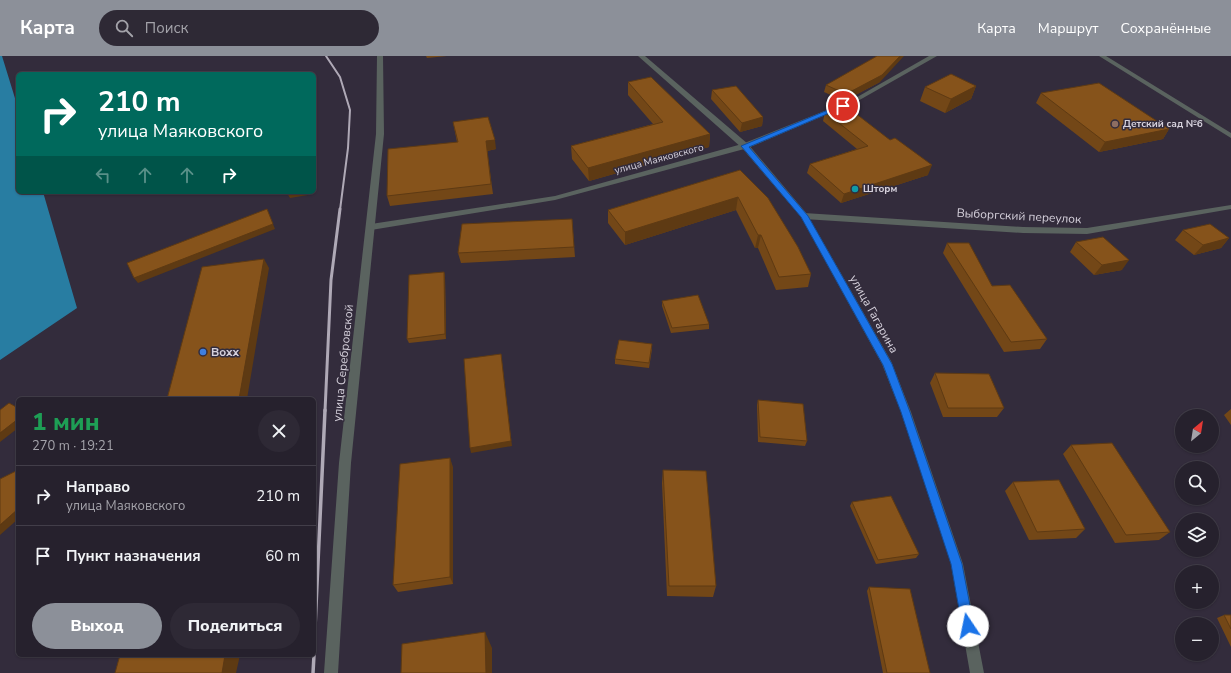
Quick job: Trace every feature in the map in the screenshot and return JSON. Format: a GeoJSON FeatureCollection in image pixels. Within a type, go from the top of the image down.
{"type":"FeatureCollection","features":[{"type":"Feature","properties":{"kind":"street","name":"улица Серебровской"},"geometry":{"type":"LineString","coordinates":[[331,673],[345,463],[380,134],[380,56]]}},
{"type":"Feature","properties":{"kind":"street","name":"улица Гагарина"},"geometry":{"type":"LineString","coordinates":[[641,56],[745,146],[804,216],[887,364],[906,412],[957,564],[977,673]]}},
{"type":"Feature","properties":{"kind":"street","name":"улица Маяковского"},"geometry":{"type":"LineString","coordinates":[[371,227],[555,198],[745,146],[854,101],[934,56]]}},
{"type":"Feature","properties":{"kind":"street"},"geometry":{"type":"LineString","coordinates":[[1102,56],[1231,136]]}},
{"type":"Feature","properties":{"kind":"street","name":"Выборгский переулок"},"geometry":{"type":"LineString","coordinates":[[804,216],[1023,230],[1087,231],[1231,207]]}},
{"type":"Feature","properties":{"kind":"water"},"geometry":{"type":"Polygon","coordinates":[[[0,56],[2,56],[16,102],[16,194],[44,194],[77,308],[0,360],[0,56]]]}},
{"type":"Feature","properties":{"kind":"building"},"geometry":{"type":"Polygon","coordinates":[[[877,56],[900,56],[882,75],[846,94],[826,85],[877,56]]]}},
{"type":"Feature","properties":{"kind":"building"},"geometry":{"type":"Polygon","coordinates":[[[951,74],[976,86],[951,99],[925,87],[951,74]]]}},
{"type":"Feature","properties":{"kind":"building"},"geometry":{"type":"Polygon","coordinates":[[[651,77],[710,134],[588,168],[571,146],[663,122],[628,82],[651,77]]]}},
{"type":"Feature","properties":{"kind":"building","name":"Детский сад №6"},"geometry":{"type":"Polygon","coordinates":[[[1099,83],[1169,129],[1105,142],[1041,93],[1099,83]]]}},
{"type":"Feature","properties":{"kind":"building"},"geometry":{"type":"Polygon","coordinates":[[[736,86],[763,117],[742,123],[712,90],[736,86]]]}},
{"type":"Feature","properties":{"kind":"building"},"geometry":{"type":"Polygon","coordinates":[[[846,106],[890,140],[895,138],[932,165],[844,194],[810,164],[868,146],[825,112],[846,106]]]}},
{"type":"Feature","properties":{"kind":"building"},"geometry":{"type":"Polygon","coordinates":[[[488,117],[495,140],[486,141],[491,184],[387,196],[388,149],[458,142],[453,122],[488,117]]]}},
{"type":"Feature","properties":{"kind":"building"},"geometry":{"type":"Polygon","coordinates":[[[740,170],[768,198],[798,247],[811,274],[779,277],[761,235],[758,235],[738,197],[625,232],[608,210],[740,170]]]}},
{"type":"Feature","properties":{"kind":"building"},"geometry":{"type":"Polygon","coordinates":[[[267,209],[273,224],[134,278],[127,263],[267,209]]]}},
{"type":"Feature","properties":{"kind":"building"},"geometry":{"type":"Polygon","coordinates":[[[572,219],[574,247],[458,253],[462,224],[572,219]]]}},
{"type":"Feature","properties":{"kind":"building"},"geometry":{"type":"Polygon","coordinates":[[[1210,224],[1229,238],[1203,245],[1183,230],[1210,224]]]}},
{"type":"Feature","properties":{"kind":"building"},"geometry":{"type":"Polygon","coordinates":[[[1103,237],[1129,260],[1102,265],[1076,242],[1103,237]]]}},
{"type":"Feature","properties":{"kind":"building"},"geometry":{"type":"Polygon","coordinates":[[[947,243],[969,243],[992,286],[1010,285],[1047,339],[1011,342],[947,243]]]}},
{"type":"Feature","properties":{"kind":"building"},"geometry":{"type":"Polygon","coordinates":[[[264,259],[239,397],[168,397],[202,267],[264,259]]]}},
{"type":"Feature","properties":{"kind":"building"},"geometry":{"type":"Polygon","coordinates":[[[444,272],[445,334],[407,339],[409,275],[444,272]]]}},
{"type":"Feature","properties":{"kind":"building"},"geometry":{"type":"Polygon","coordinates":[[[698,295],[709,324],[672,328],[662,301],[698,295]]]}},
{"type":"Feature","properties":{"kind":"building"},"geometry":{"type":"Polygon","coordinates":[[[619,340],[652,344],[649,363],[615,359],[619,340]]]}},
{"type":"Feature","properties":{"kind":"building"},"geometry":{"type":"Polygon","coordinates":[[[501,354],[511,441],[470,448],[464,359],[501,354]]]}},
{"type":"Feature","properties":{"kind":"building"},"geometry":{"type":"Polygon","coordinates":[[[935,373],[989,374],[1004,408],[948,408],[935,373]]]}},
{"type":"Feature","properties":{"kind":"building"},"geometry":{"type":"Polygon","coordinates":[[[758,400],[803,404],[807,441],[760,437],[758,400]]]}},
{"type":"Feature","properties":{"kind":"building"},"geometry":{"type":"Polygon","coordinates":[[[9,403],[16,407],[16,421],[0,433],[0,410],[9,403]]]}},
{"type":"Feature","properties":{"kind":"building"},"geometry":{"type":"Polygon","coordinates":[[[1112,443],[1170,532],[1126,535],[1071,445],[1112,443]]]}},
{"type":"Feature","properties":{"kind":"building"},"geometry":{"type":"Polygon","coordinates":[[[450,458],[450,577],[393,585],[400,464],[450,458]]]}},
{"type":"Feature","properties":{"kind":"building"},"geometry":{"type":"Polygon","coordinates":[[[663,470],[706,471],[716,586],[669,586],[663,470]]]}},
{"type":"Feature","properties":{"kind":"building"},"geometry":{"type":"Polygon","coordinates":[[[16,471],[16,511],[0,525],[0,479],[16,471]]]}},
{"type":"Feature","properties":{"kind":"building"},"geometry":{"type":"Polygon","coordinates":[[[1059,480],[1085,529],[1037,532],[1013,482],[1059,480]]]}},
{"type":"Feature","properties":{"kind":"building"},"geometry":{"type":"Polygon","coordinates":[[[891,496],[919,554],[878,560],[852,502],[891,496]]]}},
{"type":"Feature","properties":{"kind":"building"},"geometry":{"type":"Polygon","coordinates":[[[869,587],[910,589],[930,673],[887,673],[869,587]]]}},
{"type":"Feature","properties":{"kind":"building"},"geometry":{"type":"Polygon","coordinates":[[[1224,615],[1231,615],[1231,629],[1224,615]]]}},
{"type":"Feature","properties":{"kind":"building"},"geometry":{"type":"Polygon","coordinates":[[[485,632],[486,673],[401,673],[402,644],[485,632]]]}},
{"type":"Feature","properties":{"kind":"building"},"geometry":{"type":"Polygon","coordinates":[[[119,657],[225,657],[222,673],[115,673],[119,657]]]}},
{"type":"Feature","properties":{"kind":"railway"},"geometry":{"type":"LineString","coordinates":[[326,56],[340,77],[350,110],[348,148],[340,210]]}},
{"type":"Feature","properties":{"kind":"railway"},"geometry":{"type":"LineString","coordinates":[[325,411],[331,280],[340,209]]}},
{"type":"Feature","properties":{"kind":"railway"},"geometry":{"type":"LineString","coordinates":[[316,606],[325,410]]}},
{"type":"Feature","properties":{"kind":"railway"},"geometry":{"type":"LineString","coordinates":[[313,673],[314,657]]}},
{"type":"Feature","properties":{"kind":"place","name":"Детский сад №6"},"geometry":{"type":"Point","coordinates":[1115,124]}},
{"type":"Feature","properties":{"kind":"place","name":"Шторм"},"geometry":{"type":"Point","coordinates":[855,189]}},
{"type":"Feature","properties":{"kind":"place","name":"Boxx"},"geometry":{"type":"Point","coordinates":[203,352]}},
{"type":"Feature","properties":{"kind":"route"},"geometry":{"type":"LineString","coordinates":[[843,106],[745,146],[804,216],[887,364],[906,412],[957,564],[968,626]]}}]}
